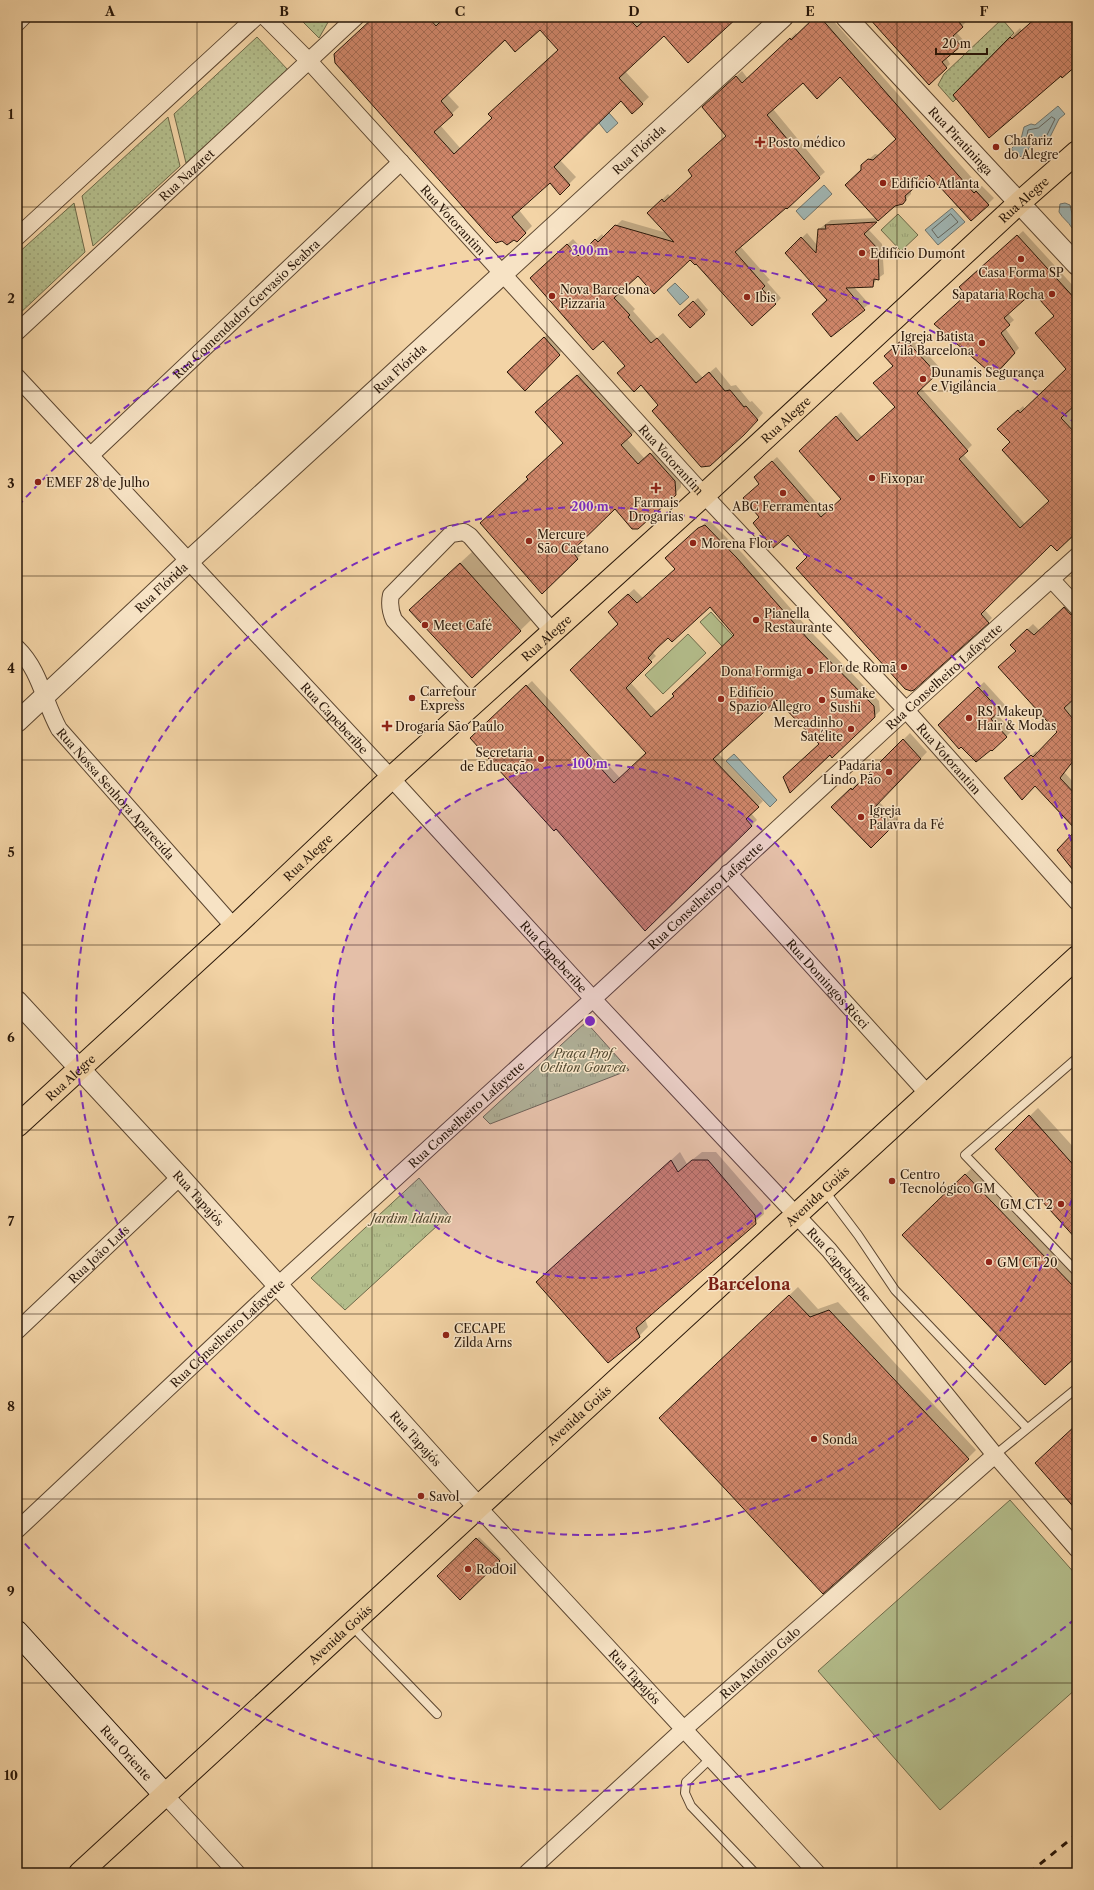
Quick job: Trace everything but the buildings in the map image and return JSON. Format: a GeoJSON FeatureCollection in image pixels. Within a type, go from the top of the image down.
{"type":"FeatureCollection","features":[{"type":"Feature","properties":{"kind":"main road","name":"Rua Alegre"},"geometry":{"type":"LineString","coordinates":[[17,1126],[234,927],[391,778],[473,706],[704,495],[1019,203],[1077,152]]}},
{"type":"Feature","properties":{"kind":"main road","name":"Avenida Goiás"},"geometry":{"type":"LineString","coordinates":[[80,1873],[1077,957]]}},
{"type":"Feature","properties":{"kind":"main road","name":"Rua Oriente"},"geometry":{"type":"LineString","coordinates":[[17,1632],[165,1795]]}},
{"type":"Feature","properties":{"kind":"street"},"geometry":{"type":"LineString","coordinates":[[17,23],[23,17]]}},
{"type":"Feature","properties":{"kind":"street"},"geometry":{"type":"LineString","coordinates":[[17,237],[256,17]]}},
{"type":"Feature","properties":{"kind":"street","name":"Rua Votorantim"},"geometry":{"type":"LineString","coordinates":[[266,17],[308,60],[704,495],[906,710],[1077,902]]}},
{"type":"Feature","properties":{"kind":"street","name":"Rua Nazaret"},"geometry":{"type":"LineString","coordinates":[[17,332],[356,17]]}},
{"type":"Feature","properties":{"kind":"street","name":"Rua Flórida"},"geometry":{"type":"LineString","coordinates":[[17,722],[189,561],[783,17]]}},
{"type":"Feature","properties":{"kind":"street","name":"Rua Piratininga"},"geometry":{"type":"LineString","coordinates":[[846,17],[1077,265]]}},
{"type":"Feature","properties":{"kind":"street","name":"Rua Comendador Gervasio Seabra"},"geometry":{"type":"LineString","coordinates":[[91,455],[401,162]]}},
{"type":"Feature","properties":{"kind":"street","name":"Rua Capeberibe"},"geometry":{"type":"LineString","coordinates":[[17,377],[391,778],[593,999],[829,1250],[995,1455],[1077,1549]]}},
{"type":"Feature","properties":{"kind":"street"},"geometry":{"type":"LineString","coordinates":[[473,706],[394,620],[390,612],[389,603],[391,594],[451,534],[464,532],[470,536],[553,632]]}},
{"type":"Feature","properties":{"kind":"street","name":"Rua Conselheiro Lafayette"},"geometry":{"type":"LineString","coordinates":[[17,1530],[277,1286],[593,999],[906,710],[1077,556]]}},
{"type":"Feature","properties":{"kind":"street"},"geometry":{"type":"LineString","coordinates":[[1051,579],[1077,607]]}},
{"type":"Feature","properties":{"kind":"street","name":"Rua Nossa Senhora Aparecida"},"geometry":{"type":"LineString","coordinates":[[17,648],[31,664],[51,714],[59,729],[234,927]]}},
{"type":"Feature","properties":{"kind":"street","name":"Rua Domingos Ricci"},"geometry":{"type":"LineString","coordinates":[[728,873],[928,1094]]}},
{"type":"Feature","properties":{"kind":"street","name":"Rua Tapajós"},"geometry":{"type":"LineString","coordinates":[[17,1001],[180,1177],[478,1507],[817,1873]]}},
{"type":"Feature","properties":{"kind":"street","name":"Rua João Luis"},"geometry":{"type":"LineString","coordinates":[[17,1331],[180,1177]]}},
{"type":"Feature","properties":{"kind":"street","name":"Rua Antônio Galo"},"geometry":{"type":"LineString","coordinates":[[528,1873],[684,1729],[995,1455]]}},
{"type":"Feature","properties":{"kind":"street","name":"Rua Oriente"},"geometry":{"type":"LineString","coordinates":[[165,1795],[237,1873]]}},
{"type":"Feature","properties":{"kind":"lane"},"geometry":{"type":"LineString","coordinates":[[1077,1058],[965,1155],[1077,1272]]}},
{"type":"Feature","properties":{"kind":"lane"},"geometry":{"type":"LineString","coordinates":[[824,1190],[858,1235],[895,1290],[1027,1428]]}},
{"type":"Feature","properties":{"kind":"lane"},"geometry":{"type":"LineString","coordinates":[[995,1455],[1077,1388]]}},
{"type":"Feature","properties":{"kind":"lane"},"geometry":{"type":"LineString","coordinates":[[351,1624],[437,1714]]}},
{"type":"Feature","properties":{"kind":"lane"},"geometry":{"type":"LineString","coordinates":[[711,1758],[686,1782],[686,1793],[691,1806],[755,1873]]}},
{"type":"Feature","properties":{"kind":"green space"},"geometry":{"type":"Polygon","coordinates":[[[298,17],[331,17],[319,38],[298,17]]]}},
{"type":"Feature","properties":{"kind":"green space"},"geometry":{"type":"Polygon","coordinates":[[[1002,19],[1014,33],[953,95],[956,99],[953,102],[938,85],[944,74],[1002,19]]]}},
{"type":"Feature","properties":{"kind":"green space"},"geometry":{"type":"Polygon","coordinates":[[[257,37],[288,70],[186,163],[174,114],[257,37]]]}},
{"type":"Feature","properties":{"kind":"green space"},"geometry":{"type":"Polygon","coordinates":[[[168,117],[180,166],[93,246],[82,196],[168,117]]]}},
{"type":"Feature","properties":{"kind":"green space"},"geometry":{"type":"Polygon","coordinates":[[[74,203],[85,252],[17,316],[17,254],[74,203]]]}},
{"type":"Feature","properties":{"kind":"green space"},"geometry":{"type":"Polygon","coordinates":[[[898,214],[918,235],[901,251],[881,230],[898,214]]]}},
{"type":"Feature","properties":{"kind":"green space"},"geometry":{"type":"Polygon","coordinates":[[[711,612],[742,646],[731,656],[700,622],[711,612]]]}},
{"type":"Feature","properties":{"kind":"green space"},"geometry":{"type":"Polygon","coordinates":[[[688,634],[706,653],[663,694],[645,675],[688,634]]]}},
{"type":"Feature","properties":{"kind":"green space","name":"Praça Prof Oeliton Gouvea"},"geometry":{"type":"Polygon","coordinates":[[[586,1022],[629,1070],[490,1124],[483,1117],[586,1022]]]}},
{"type":"Feature","properties":{"kind":"green space","name":"Jardim Idalina"},"geometry":{"type":"Polygon","coordinates":[[[419,1178],[449,1215],[345,1310],[311,1278],[419,1178]]]}},
{"type":"Feature","properties":{"kind":"green space"},"geometry":{"type":"Polygon","coordinates":[[[1010,1500],[1077,1576],[1077,1688],[940,1810],[818,1671],[1010,1500]]]}},
{"type":"Feature","properties":{"kind":"water"},"geometry":{"type":"Polygon","coordinates":[[[1058,106],[1065,114],[1059,119],[1049,139],[1031,145],[1024,156],[1021,157],[1011,149],[1021,139],[1024,127],[1031,124],[1035,125],[1058,106]]]}},
{"type":"Feature","properties":{"kind":"water"},"geometry":{"type":"Polygon","coordinates":[[[609,113],[618,123],[607,133],[599,123],[609,113]]]}},
{"type":"Feature","properties":{"kind":"water"},"geometry":{"type":"Polygon","coordinates":[[[824,185],[832,194],[804,220],[796,211],[824,185]]]}},
{"type":"Feature","properties":{"kind":"water"},"geometry":{"type":"Polygon","coordinates":[[[1065,203],[1070,205],[1073,218],[1077,219],[1077,228],[1072,228],[1059,212],[1060,204],[1065,203]]]}},
{"type":"Feature","properties":{"kind":"water"},"geometry":{"type":"Polygon","coordinates":[[[952,208],[965,222],[938,245],[925,230],[952,208]]]}},
{"type":"Feature","properties":{"kind":"water"},"geometry":{"type":"Polygon","coordinates":[[[675,283],[689,297],[680,305],[667,290],[675,283]]]}},
{"type":"Feature","properties":{"kind":"water"},"geometry":{"type":"Polygon","coordinates":[[[734,754],[777,800],[770,807],[726,761],[734,754]]]}},
{"type":"Feature","properties":{"kind":"railway"},"geometry":{"type":"LineString","coordinates":[[1029,1873],[1077,1834]]}},
{"type":"Feature","properties":{"kind":"railway"},"geometry":{"type":"LineString","coordinates":[[1068,1873],[1077,1866]]}},
{"type":"Feature","properties":{"kind":"place","name":"Posto médico"},"geometry":{"type":"Point","coordinates":[760,142]}},
{"type":"Feature","properties":{"kind":"place","name":"Chafariz do Alegre"},"geometry":{"type":"Point","coordinates":[996,147]}},
{"type":"Feature","properties":{"kind":"place","name":"Edifício Atlanta"},"geometry":{"type":"Point","coordinates":[883,183]}},
{"type":"Feature","properties":{"kind":"place","name":"Edifício Dumont"},"geometry":{"type":"Point","coordinates":[862,253]}},
{"type":"Feature","properties":{"kind":"place","name":"Casa Forma SP"},"geometry":{"type":"Point","coordinates":[1021,259]}},
{"type":"Feature","properties":{"kind":"place","name":"Sapataria Rocha"},"geometry":{"type":"Point","coordinates":[1052,294]}},
{"type":"Feature","properties":{"kind":"place","name":"Nova Barcelona Pizzaria"},"geometry":{"type":"Point","coordinates":[552,296]}},
{"type":"Feature","properties":{"kind":"place","name":"Ibis"},"geometry":{"type":"Point","coordinates":[747,297]}},
{"type":"Feature","properties":{"kind":"place","name":"Igreja Batista Vila Barcelona"},"geometry":{"type":"Point","coordinates":[982,343]}},
{"type":"Feature","properties":{"kind":"place","name":"Dunamis Segurança e Vigilância"},"geometry":{"type":"Point","coordinates":[923,379]}},
{"type":"Feature","properties":{"kind":"place","name":"Fixopar"},"geometry":{"type":"Point","coordinates":[872,478]}},
{"type":"Feature","properties":{"kind":"place","name":"EMEF 28 de Julho"},"geometry":{"type":"Point","coordinates":[38,482]}},
{"type":"Feature","properties":{"kind":"place","name":"Farmais Drogarias"},"geometry":{"type":"Point","coordinates":[656,488]}},
{"type":"Feature","properties":{"kind":"place","name":"ABC Ferramentas"},"geometry":{"type":"Point","coordinates":[783,493]}},
{"type":"Feature","properties":{"kind":"place","name":"Mercure São Caetano"},"geometry":{"type":"Point","coordinates":[529,541]}},
{"type":"Feature","properties":{"kind":"place","name":"Morena Flor"},"geometry":{"type":"Point","coordinates":[693,543]}},
{"type":"Feature","properties":{"kind":"place","name":"Pianella Restaurante"},"geometry":{"type":"Point","coordinates":[756,620]}},
{"type":"Feature","properties":{"kind":"place","name":"Meet Café"},"geometry":{"type":"Point","coordinates":[425,625]}},
{"type":"Feature","properties":{"kind":"place","name":"Flor de Romã"},"geometry":{"type":"Point","coordinates":[904,667]}},
{"type":"Feature","properties":{"kind":"place","name":"Dona Formiga"},"geometry":{"type":"Point","coordinates":[810,671]}},
{"type":"Feature","properties":{"kind":"place","name":"Carrefour Express"},"geometry":{"type":"Point","coordinates":[412,698]}},
{"type":"Feature","properties":{"kind":"place","name":"Edifício Spazio Allegro"},"geometry":{"type":"Point","coordinates":[721,699]}},
{"type":"Feature","properties":{"kind":"place","name":"Sumake Sushi"},"geometry":{"type":"Point","coordinates":[822,700]}},
{"type":"Feature","properties":{"kind":"place","name":"RS Makeup Hair & Modas"},"geometry":{"type":"Point","coordinates":[969,718]}},
{"type":"Feature","properties":{"kind":"place","name":"Drogaria São Paulo"},"geometry":{"type":"Point","coordinates":[387,726]}},
{"type":"Feature","properties":{"kind":"place","name":"Mercadinho Satélite"},"geometry":{"type":"Point","coordinates":[851,729]}},
{"type":"Feature","properties":{"kind":"place","name":"Secretaria de Educação"},"geometry":{"type":"Point","coordinates":[541,759]}},
{"type":"Feature","properties":{"kind":"place","name":"Padaria Lindo Pão"},"geometry":{"type":"Point","coordinates":[889,772]}},
{"type":"Feature","properties":{"kind":"place","name":"Igreja Palavra da Fé"},"geometry":{"type":"Point","coordinates":[861,817]}},
{"type":"Feature","properties":{"kind":"place","name":"Centro Tecnológico GM"},"geometry":{"type":"Point","coordinates":[892,1181]}},
{"type":"Feature","properties":{"kind":"place","name":"GM CT 2"},"geometry":{"type":"Point","coordinates":[1061,1204]}},
{"type":"Feature","properties":{"kind":"place","name":"GM CT 20"},"geometry":{"type":"Point","coordinates":[989,1262]}},
{"type":"Feature","properties":{"kind":"place","name":"CECAPE Zilda Arns"},"geometry":{"type":"Point","coordinates":[446,1335]}},
{"type":"Feature","properties":{"kind":"place","name":"Sonda"},"geometry":{"type":"Point","coordinates":[814,1439]}},
{"type":"Feature","properties":{"kind":"place","name":"Savol"},"geometry":{"type":"Point","coordinates":[421,1496]}},
{"type":"Feature","properties":{"kind":"place","name":"RodOil"},"geometry":{"type":"Point","coordinates":[468,1569]}},
{"type":"Feature","properties":{"kind":"district","name":"Barcelona"},"geometry":{"type":"Point","coordinates":[749,1284]}}]}
